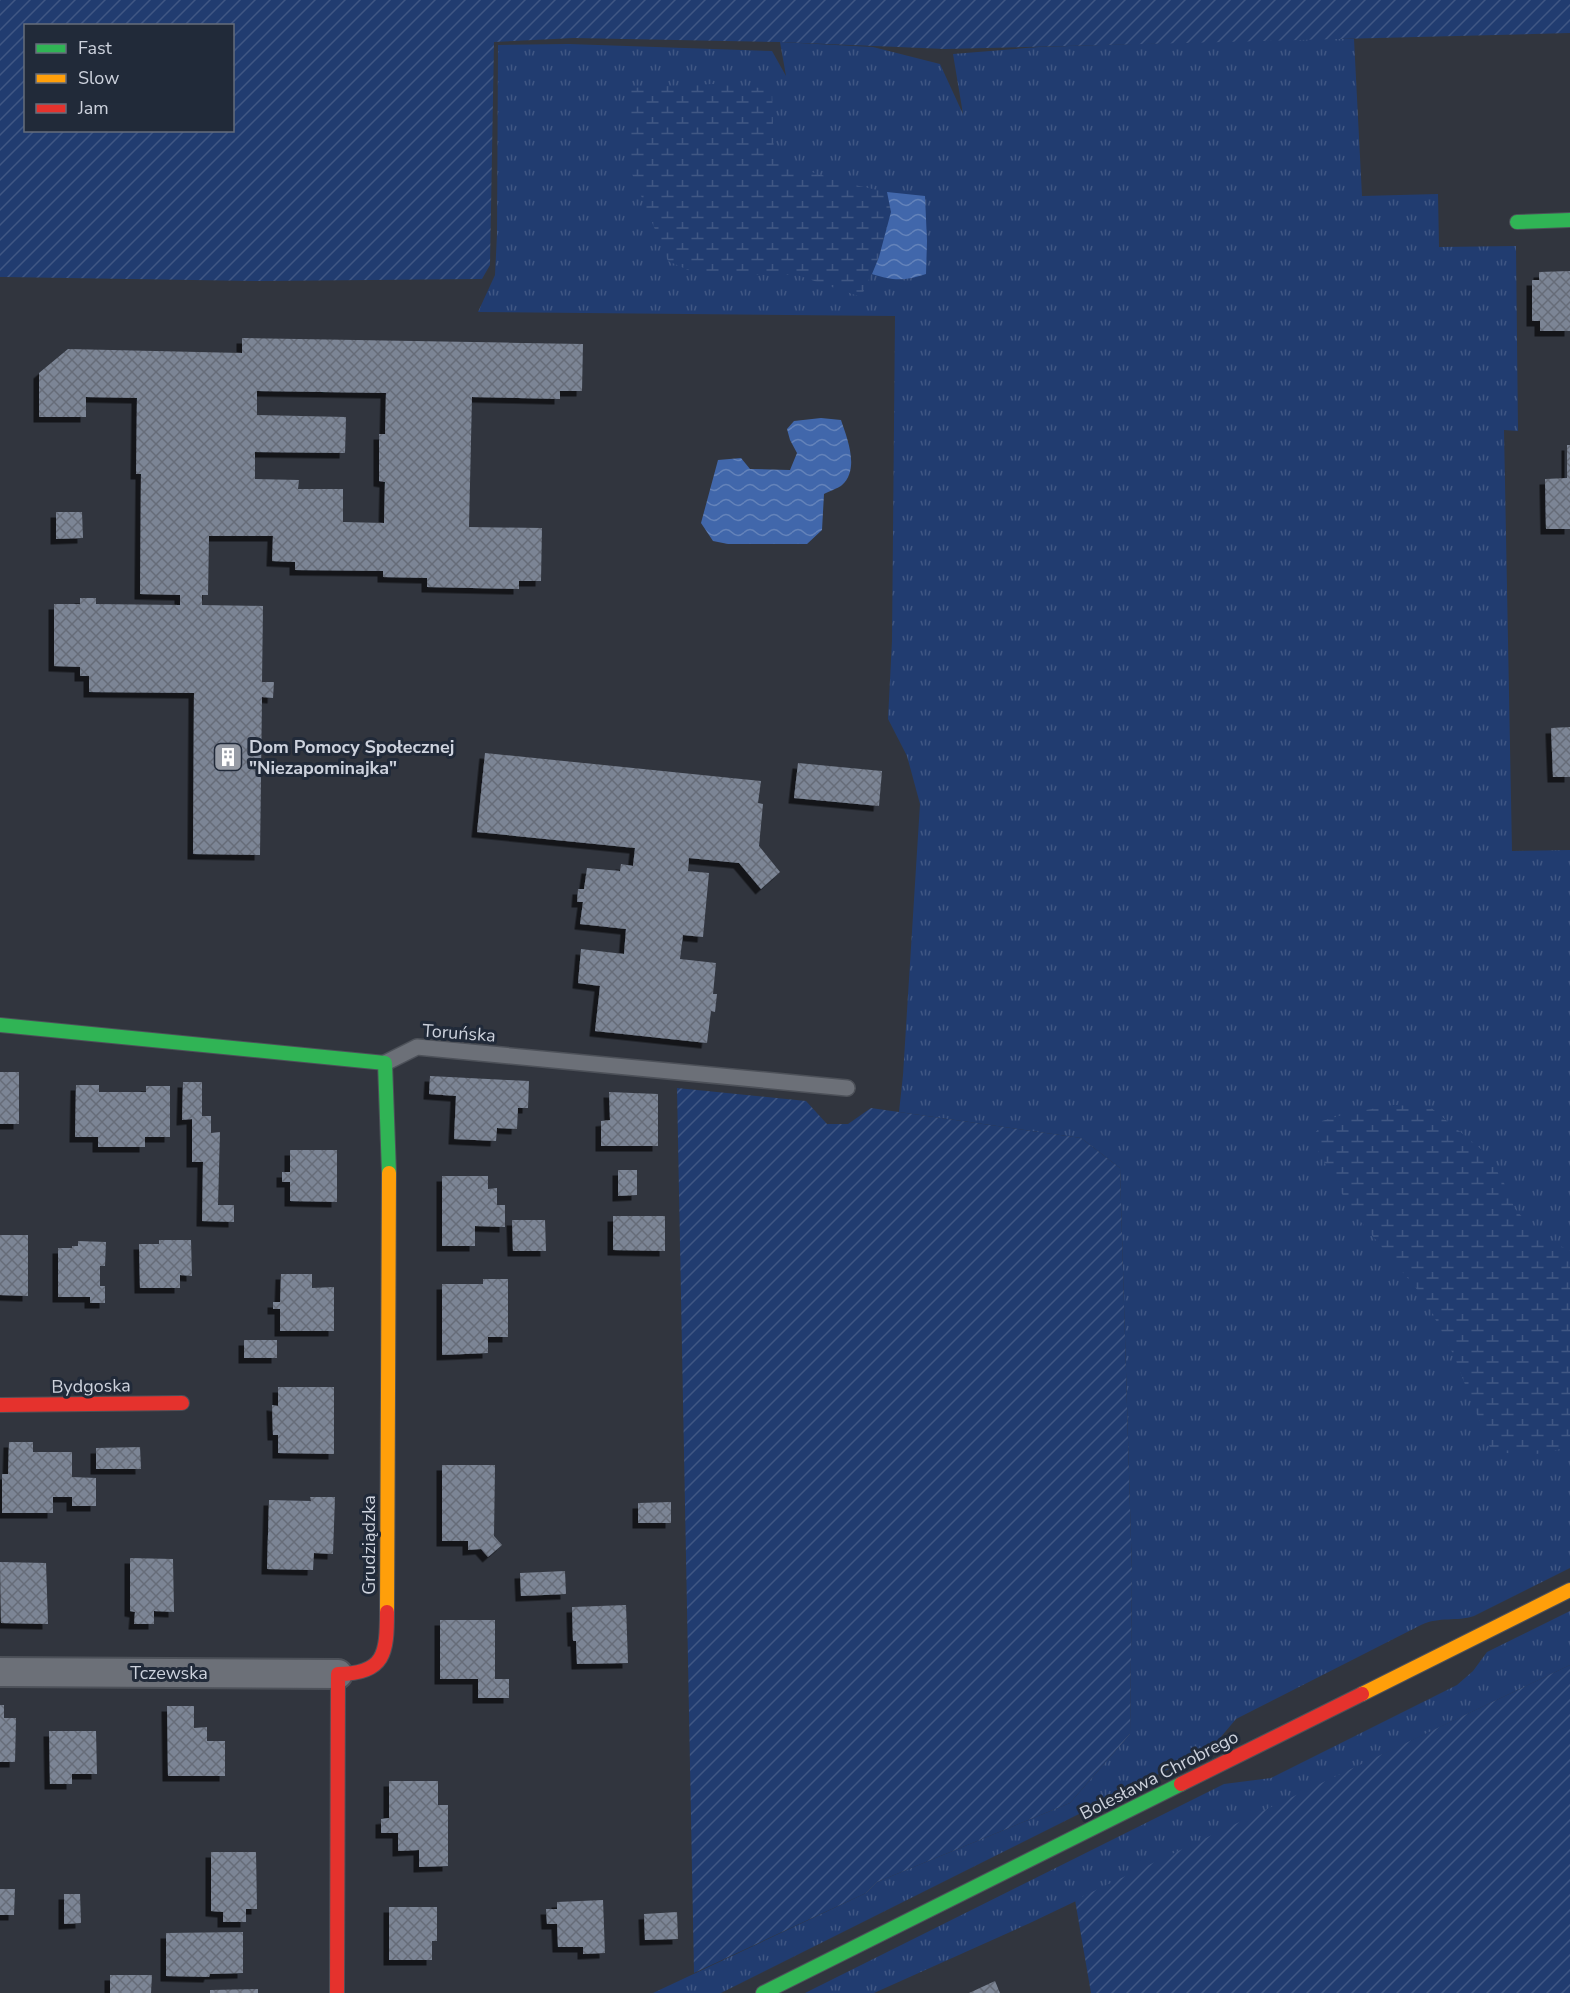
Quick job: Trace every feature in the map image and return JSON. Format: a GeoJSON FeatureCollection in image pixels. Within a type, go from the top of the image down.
{"type":"FeatureCollection","features":[{"type":"Feature","properties":{"kind":"street"},"geometry":{"type":"LineString","coordinates":[[1517,222],[1570,220]]}},
{"type":"Feature","properties":{"kind":"street"},"geometry":{"type":"LineString","coordinates":[[0,1025],[385,1063]]}},
{"type":"Feature","properties":{"kind":"street","name":"Grudziądzka"},"geometry":{"type":"LineString","coordinates":[[338,1674],[359,1674],[372,1669],[380,1660],[387,1636],[389,1138],[385,1063]]}},
{"type":"Feature","properties":{"kind":"street","name":"Bydgoska"},"geometry":{"type":"LineString","coordinates":[[0,1405],[182,1403]]}},
{"type":"Feature","properties":{"kind":"street","name":"Bolesława Chrobrego"},"geometry":{"type":"LineString","coordinates":[[763,1993],[1570,1590]]}},
{"type":"Feature","properties":{"kind":"street","name":"Tczewska"},"geometry":{"type":"LineString","coordinates":[[0,1672],[338,1674]]}},
{"type":"Feature","properties":{"kind":"street"},"geometry":{"type":"LineString","coordinates":[[337,1993],[338,1674]]}},
{"type":"Feature","properties":{"kind":"lane","name":"Toruńska"},"geometry":{"type":"LineString","coordinates":[[385,1063],[417,1047],[847,1088]]}},
{"type":"Feature","properties":{"kind":"green space"},"geometry":{"type":"Polygon","coordinates":[[[0,0],[1570,0],[1570,33],[945,49],[780,42],[574,38],[494,42],[490,265],[482,279],[257,281],[0,277],[0,0]]]}},
{"type":"Feature","properties":{"kind":"green space"},"geometry":{"type":"Polygon","coordinates":[[[1354,39],[1362,196],[1438,194],[1439,247],[1516,246],[1518,431],[1504,430],[1512,851],[1570,850],[1570,1568],[1474,1616],[1421,1625],[1236,1719],[1215,1744],[1201,1753],[721,1993],[653,1993],[866,1893],[877,1882],[1070,1803],[1130,1734],[1132,1575],[1120,1168],[1081,1138],[899,1112],[920,804],[907,756],[888,719],[892,641],[895,316],[478,312],[495,275],[498,45],[569,44],[772,51],[786,76],[780,42],[873,47],[940,64],[963,114],[953,54],[1039,47],[1354,39]]]}},
{"type":"Feature","properties":{"kind":"green space"},"geometry":{"type":"Polygon","coordinates":[[[713,84],[772,89],[774,161],[887,192],[892,212],[879,257],[861,297],[797,275],[697,274],[668,261],[630,169],[629,88],[713,84]]]}},
{"type":"Feature","properties":{"kind":"green space"},"geometry":{"type":"Polygon","coordinates":[[[677,1088],[806,1101],[827,1124],[848,1124],[871,1108],[1081,1138],[1120,1168],[1132,1575],[1130,1734],[1070,1803],[877,1882],[866,1893],[694,1973],[677,1088]]]}},
{"type":"Feature","properties":{"kind":"green space"},"geometry":{"type":"Polygon","coordinates":[[[1394,1105],[1430,1107],[1487,1154],[1504,1183],[1515,1209],[1538,1234],[1570,1251],[1570,1446],[1531,1454],[1512,1454],[1491,1450],[1453,1354],[1425,1299],[1351,1210],[1312,1140],[1322,1121],[1349,1113],[1394,1105]]]}},
{"type":"Feature","properties":{"kind":"green space"},"geometry":{"type":"Polygon","coordinates":[[[1570,1611],[1570,1665],[1030,1923],[874,1993],[805,1993],[1224,1784],[1271,1778],[1457,1685],[1473,1671],[1487,1652],[1570,1611]]]}},
{"type":"Feature","properties":{"kind":"green space"},"geometry":{"type":"Polygon","coordinates":[[[1570,1665],[1570,1993],[1091,1993],[1075,1900],[1570,1665]]]}},
{"type":"Feature","properties":{"kind":"water"},"geometry":{"type":"Polygon","coordinates":[[[887,192],[925,196],[926,274],[899,279],[872,274],[891,212],[887,192]]]}},
{"type":"Feature","properties":{"kind":"water"},"geometry":{"type":"Polygon","coordinates":[[[821,418],[841,420],[849,444],[851,462],[850,471],[842,485],[824,494],[822,530],[807,544],[728,544],[713,541],[701,523],[718,460],[741,458],[750,469],[790,470],[797,453],[787,429],[794,421],[821,418]]]}},
{"type":"Feature","properties":{"kind":"building"},"geometry":{"type":"Polygon","coordinates":[[[1570,271],[1570,331],[1540,331],[1540,321],[1532,321],[1532,280],[1539,280],[1539,272],[1570,271]]]}},
{"type":"Feature","properties":{"kind":"building"},"geometry":{"type":"Polygon","coordinates":[[[242,338],[583,344],[582,391],[560,391],[560,399],[472,397],[469,527],[542,528],[541,581],[519,581],[519,589],[427,587],[427,578],[383,577],[383,571],[295,570],[295,562],[272,561],[273,536],[209,536],[208,595],[202,595],[202,605],[263,606],[262,682],[274,682],[273,698],[262,697],[260,855],[193,854],[194,693],[89,692],[89,676],[80,676],[80,667],[54,666],[54,604],[80,604],[80,598],[96,598],[96,604],[180,605],[180,595],[140,594],[141,474],[136,474],[137,398],[86,397],[86,417],[39,417],[39,373],[68,349],[242,353],[242,338]],[[257,391],[257,415],[346,417],[345,453],[255,452],[255,479],[299,480],[298,489],[343,489],[343,522],[384,523],[385,482],[379,481],[379,434],[385,434],[386,393],[257,391]]]}},
{"type":"Feature","properties":{"kind":"building"},"geometry":{"type":"Polygon","coordinates":[[[1567,445],[1570,445],[1570,529],[1546,529],[1545,479],[1567,478],[1567,445]]]}},
{"type":"Feature","properties":{"kind":"building"},"geometry":{"type":"Polygon","coordinates":[[[56,512],[82,512],[83,538],[56,539],[56,512]]]}},
{"type":"Feature","properties":{"kind":"building"},"geometry":{"type":"Polygon","coordinates":[[[1570,727],[1570,777],[1553,777],[1551,728],[1570,727]]]}},
{"type":"Feature","properties":{"kind":"building"},"geometry":{"type":"Polygon","coordinates":[[[485,753],[761,781],[758,803],[763,804],[759,846],[780,872],[761,889],[739,863],[689,858],[688,871],[709,873],[703,937],[683,935],[680,959],[716,963],[713,994],[717,994],[715,1012],[711,1011],[707,1043],[595,1031],[600,986],[578,983],[581,949],[624,954],[626,929],[580,924],[583,902],[577,902],[578,889],[584,889],[587,868],[620,871],[621,864],[633,866],[635,848],[477,832],[485,753]]]}},
{"type":"Feature","properties":{"kind":"building"},"geometry":{"type":"Polygon","coordinates":[[[798,763],[882,771],[879,806],[794,798],[798,763]]]}},
{"type":"Feature","properties":{"kind":"building"},"geometry":{"type":"Polygon","coordinates":[[[0,1072],[19,1072],[19,1124],[0,1124],[0,1072]]]}},
{"type":"Feature","properties":{"kind":"building"},"geometry":{"type":"Polygon","coordinates":[[[430,1076],[529,1081],[528,1108],[518,1108],[517,1129],[497,1128],[496,1141],[454,1139],[456,1096],[429,1094],[430,1076]]]}},
{"type":"Feature","properties":{"kind":"building"},"geometry":{"type":"Polygon","coordinates":[[[183,1082],[202,1082],[202,1116],[211,1116],[211,1133],[220,1132],[218,1205],[234,1205],[234,1222],[202,1221],[203,1162],[192,1162],[192,1119],[182,1120],[183,1082]]]}},
{"type":"Feature","properties":{"kind":"building"},"geometry":{"type":"Polygon","coordinates":[[[76,1085],[99,1085],[99,1092],[146,1092],[146,1086],[170,1086],[170,1137],[145,1137],[145,1147],[98,1147],[98,1137],[75,1137],[76,1085]]]}},
{"type":"Feature","properties":{"kind":"building"},"geometry":{"type":"Polygon","coordinates":[[[609,1092],[658,1094],[658,1146],[601,1146],[601,1121],[610,1120],[609,1092]]]}},
{"type":"Feature","properties":{"kind":"building"},"geometry":{"type":"Polygon","coordinates":[[[290,1150],[337,1150],[337,1202],[290,1201],[290,1182],[282,1182],[282,1172],[290,1172],[290,1150]]]}},
{"type":"Feature","properties":{"kind":"building"},"geometry":{"type":"Polygon","coordinates":[[[618,1170],[637,1170],[637,1195],[618,1196],[618,1170]]]}},
{"type":"Feature","properties":{"kind":"building"},"geometry":{"type":"Polygon","coordinates":[[[442,1176],[488,1176],[488,1189],[497,1188],[497,1205],[505,1205],[505,1227],[475,1226],[475,1246],[442,1246],[442,1176]]]}},
{"type":"Feature","properties":{"kind":"building"},"geometry":{"type":"Polygon","coordinates":[[[613,1216],[665,1216],[665,1251],[613,1250],[613,1216]]]}},
{"type":"Feature","properties":{"kind":"building"},"geometry":{"type":"Polygon","coordinates":[[[512,1220],[545,1220],[546,1251],[513,1251],[512,1220]]]}},
{"type":"Feature","properties":{"kind":"building"},"geometry":{"type":"Polygon","coordinates":[[[0,1235],[28,1235],[28,1296],[0,1295],[0,1235]]]}},
{"type":"Feature","properties":{"kind":"building"},"geometry":{"type":"Polygon","coordinates":[[[159,1240],[191,1240],[192,1276],[180,1275],[180,1288],[140,1288],[139,1244],[159,1244],[159,1240]]]}},
{"type":"Feature","properties":{"kind":"building"},"geometry":{"type":"Polygon","coordinates":[[[78,1241],[106,1242],[105,1266],[100,1266],[100,1286],[105,1286],[105,1303],[90,1303],[90,1297],[58,1297],[58,1248],[78,1246],[78,1241]]]}},
{"type":"Feature","properties":{"kind":"building"},"geometry":{"type":"Polygon","coordinates":[[[281,1274],[312,1274],[312,1288],[334,1287],[334,1331],[280,1331],[280,1309],[273,1309],[273,1302],[280,1302],[281,1274]]]}},
{"type":"Feature","properties":{"kind":"building"},"geometry":{"type":"Polygon","coordinates":[[[483,1279],[508,1279],[508,1337],[488,1337],[488,1353],[442,1355],[442,1284],[483,1284],[483,1279]]]}},
{"type":"Feature","properties":{"kind":"building"},"geometry":{"type":"Polygon","coordinates":[[[244,1340],[277,1340],[277,1358],[244,1358],[244,1340]]]}},
{"type":"Feature","properties":{"kind":"building"},"geometry":{"type":"Polygon","coordinates":[[[278,1387],[334,1387],[334,1454],[278,1453],[278,1435],[273,1435],[272,1405],[278,1406],[278,1387]]]}},
{"type":"Feature","properties":{"kind":"building"},"geometry":{"type":"Polygon","coordinates":[[[9,1442],[33,1442],[33,1452],[72,1452],[72,1477],[96,1478],[96,1506],[72,1506],[72,1497],[53,1497],[53,1513],[2,1513],[2,1474],[8,1474],[9,1442]]]}},
{"type":"Feature","properties":{"kind":"building"},"geometry":{"type":"Polygon","coordinates":[[[140,1447],[141,1469],[96,1469],[96,1448],[140,1447]]]}},
{"type":"Feature","properties":{"kind":"building"},"geometry":{"type":"Polygon","coordinates":[[[442,1465],[495,1465],[494,1536],[502,1545],[488,1557],[481,1549],[468,1550],[468,1541],[442,1541],[442,1465]]]}},
{"type":"Feature","properties":{"kind":"building"},"geometry":{"type":"Polygon","coordinates":[[[310,1497],[335,1497],[333,1554],[314,1553],[313,1570],[267,1569],[269,1500],[311,1501],[310,1497]]]}},
{"type":"Feature","properties":{"kind":"building"},"geometry":{"type":"Polygon","coordinates":[[[671,1502],[671,1523],[638,1523],[638,1503],[671,1502]]]}},
{"type":"Feature","properties":{"kind":"building"},"geometry":{"type":"Polygon","coordinates":[[[130,1558],[173,1559],[174,1612],[154,1611],[154,1624],[134,1624],[135,1612],[130,1611],[130,1558]]]}},
{"type":"Feature","properties":{"kind":"building"},"geometry":{"type":"Polygon","coordinates":[[[0,1562],[46,1563],[48,1624],[1,1623],[0,1562]]]}},
{"type":"Feature","properties":{"kind":"building"},"geometry":{"type":"Polygon","coordinates":[[[565,1571],[566,1594],[521,1596],[520,1573],[565,1571]]]}},
{"type":"Feature","properties":{"kind":"building"},"geometry":{"type":"Polygon","coordinates":[[[626,1605],[628,1663],[577,1664],[576,1641],[573,1641],[572,1607],[626,1605]]]}},
{"type":"Feature","properties":{"kind":"building"},"geometry":{"type":"Polygon","coordinates":[[[440,1620],[495,1620],[495,1679],[509,1679],[509,1698],[478,1698],[478,1679],[440,1679],[440,1620]]]}},
{"type":"Feature","properties":{"kind":"building"},"geometry":{"type":"Polygon","coordinates":[[[0,1705],[4,1705],[4,1718],[16,1718],[15,1762],[0,1762],[0,1705]]]}},
{"type":"Feature","properties":{"kind":"building"},"geometry":{"type":"Polygon","coordinates":[[[167,1706],[194,1706],[194,1728],[207,1727],[207,1741],[225,1741],[225,1776],[168,1776],[167,1706]]]}},
{"type":"Feature","properties":{"kind":"building"},"geometry":{"type":"Polygon","coordinates":[[[49,1731],[96,1731],[97,1774],[72,1774],[72,1784],[50,1784],[49,1731]]]}},
{"type":"Feature","properties":{"kind":"building"},"geometry":{"type":"Polygon","coordinates":[[[389,1781],[438,1781],[438,1805],[448,1805],[448,1866],[419,1867],[419,1850],[398,1851],[398,1833],[381,1833],[381,1819],[389,1818],[389,1781]]]}},
{"type":"Feature","properties":{"kind":"building"},"geometry":{"type":"Polygon","coordinates":[[[211,1852],[256,1852],[257,1909],[246,1909],[246,1922],[223,1922],[223,1912],[211,1911],[211,1852]]]}},
{"type":"Feature","properties":{"kind":"building"},"geometry":{"type":"Polygon","coordinates":[[[0,1889],[15,1889],[14,1915],[0,1915],[0,1889]]]}},
{"type":"Feature","properties":{"kind":"building"},"geometry":{"type":"Polygon","coordinates":[[[64,1894],[80,1894],[81,1923],[64,1924],[64,1894]]]}},
{"type":"Feature","properties":{"kind":"building"},"geometry":{"type":"Polygon","coordinates":[[[603,1900],[605,1953],[583,1954],[583,1947],[558,1947],[557,1924],[547,1924],[546,1909],[557,1909],[557,1902],[603,1900]]]}},
{"type":"Feature","properties":{"kind":"building"},"geometry":{"type":"Polygon","coordinates":[[[389,1907],[437,1907],[437,1941],[432,1941],[432,1960],[389,1960],[389,1907]]]}},
{"type":"Feature","properties":{"kind":"building"},"geometry":{"type":"Polygon","coordinates":[[[677,1912],[678,1939],[645,1940],[644,1914],[677,1912]]]}},
{"type":"Feature","properties":{"kind":"building"},"geometry":{"type":"Polygon","coordinates":[[[243,1932],[243,1973],[210,1974],[209,1977],[166,1976],[166,1933],[243,1932]]]}},
{"type":"Feature","properties":{"kind":"building"},"geometry":{"type":"Polygon","coordinates":[[[110,1975],[152,1975],[151,1993],[110,1993],[110,1975]]]}},
{"type":"Feature","properties":{"kind":"building"},"geometry":{"type":"Polygon","coordinates":[[[995,1981],[1000,1993],[969,1993],[995,1981]]]}},
{"type":"Feature","properties":{"kind":"building"},"geometry":{"type":"Polygon","coordinates":[[[258,1989],[258,1993],[210,1993],[210,1990],[258,1989]]]}},
{"type":"Feature","properties":{"kind":"traffic: fast"},"geometry":{"type":"LineString","coordinates":[[1517,222],[1570,220]]}},
{"type":"Feature","properties":{"kind":"traffic: fast"},"geometry":{"type":"LineString","coordinates":[[0,1025],[385,1063],[389,1173]]}},
{"type":"Feature","properties":{"kind":"traffic: fast"},"geometry":{"type":"LineString","coordinates":[[763,1993],[1181,1784]]}},
{"type":"Feature","properties":{"kind":"traffic: slow"},"geometry":{"type":"LineString","coordinates":[[387,1612],[389,1173]]}},
{"type":"Feature","properties":{"kind":"traffic: slow"},"geometry":{"type":"LineString","coordinates":[[1362,1694],[1570,1590]]}},
{"type":"Feature","properties":{"kind":"traffic: jam"},"geometry":{"type":"LineString","coordinates":[[0,1405],[182,1403]]}},
{"type":"Feature","properties":{"kind":"traffic: jam"},"geometry":{"type":"LineString","coordinates":[[337,1993],[338,1674],[365,1670],[380,1658],[386,1639],[387,1612]]}},
{"type":"Feature","properties":{"kind":"traffic: jam"},"geometry":{"type":"LineString","coordinates":[[1181,1784],[1362,1694]]}},
{"type":"Feature","properties":{"kind":"place","name":"Dom Pomocy Społecznej \"Niezapominajka\""},"geometry":{"type":"Point","coordinates":[228,757]}}]}
